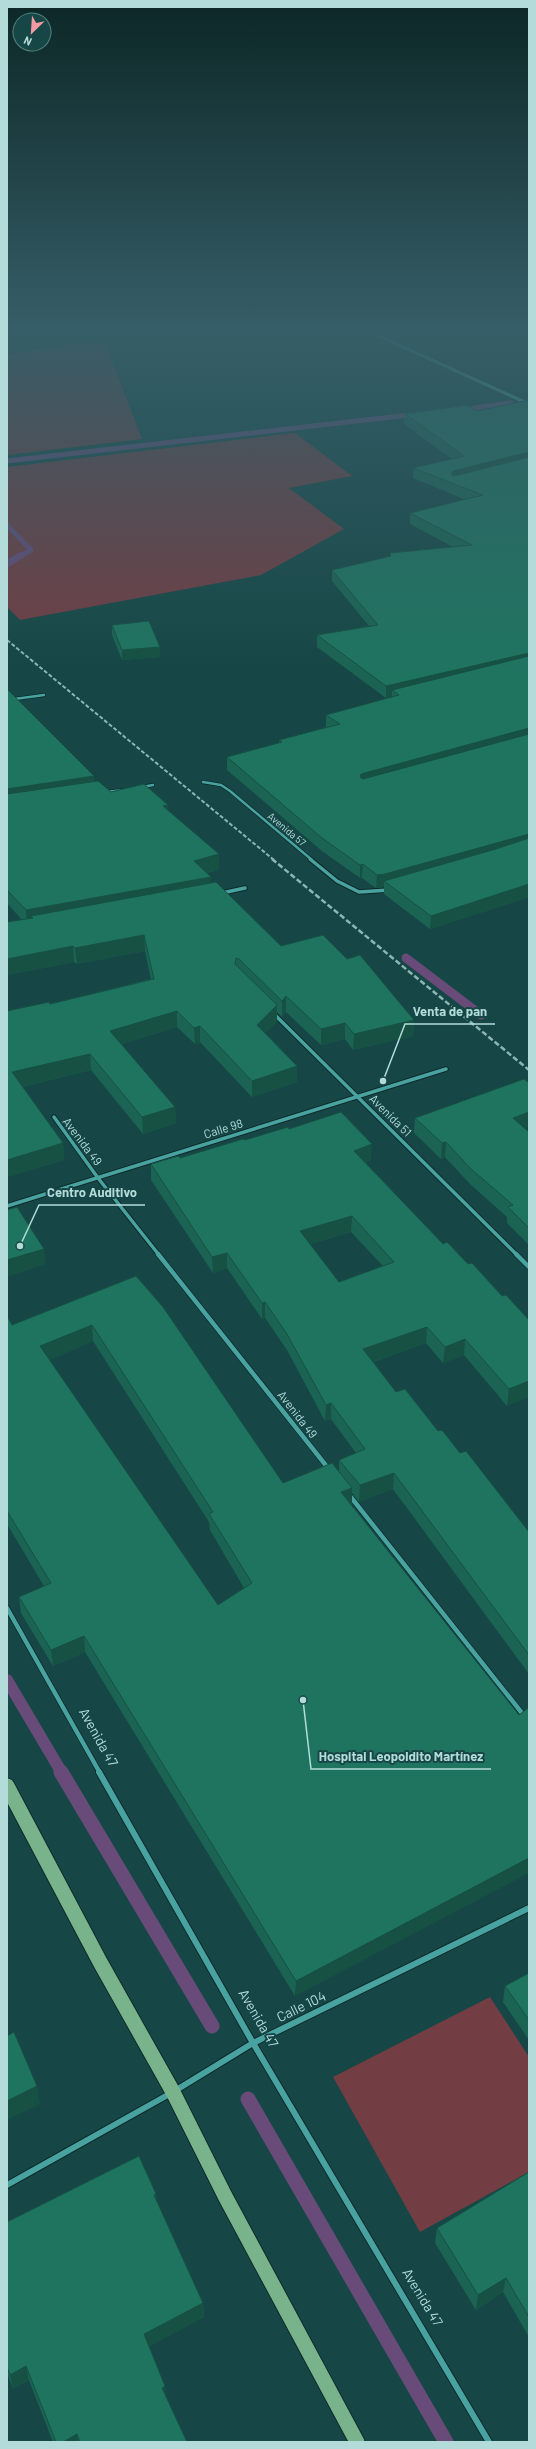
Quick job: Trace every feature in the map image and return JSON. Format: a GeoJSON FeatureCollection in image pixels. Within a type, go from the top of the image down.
{"type":"FeatureCollection","features":[{"type":"Feature","properties":{"kind":"main road"},"geometry":{"type":"LineString","coordinates":[[7,1786],[100,1962],[173,2092],[225,2196],[357,2442]]}},
{"type":"Feature","properties":{"kind":"street"},"geometry":{"type":"LineString","coordinates":[[7,700],[44,695]]}},
{"type":"Feature","properties":{"kind":"street","name":"Avenida 57"},"geometry":{"type":"LineString","coordinates":[[203,782],[221,785],[230,791],[337,881],[359,892],[377,892],[392,889]]}},
{"type":"Feature","properties":{"kind":"street"},"geometry":{"type":"LineString","coordinates":[[137,788],[152,785]]}},
{"type":"Feature","properties":{"kind":"street"},"geometry":{"type":"LineString","coordinates":[[99,793],[130,789]]}},
{"type":"Feature","properties":{"kind":"street"},"geometry":{"type":"LineString","coordinates":[[214,895],[245,888]]}},
{"type":"Feature","properties":{"kind":"street","name":"Avenida 51"},"geometry":{"type":"LineString","coordinates":[[270,1010],[529,1267]]}},
{"type":"Feature","properties":{"kind":"street","name":"Calle 98"},"geometry":{"type":"LineString","coordinates":[[7,1206],[446,1068]]}},
{"type":"Feature","properties":{"kind":"street","name":"Avenida 49"},"geometry":{"type":"LineString","coordinates":[[54,1118],[98,1178],[331,1472]]}},
{"type":"Feature","properties":{"kind":"street"},"geometry":{"type":"LineString","coordinates":[[346,1491],[529,1722]]}},
{"type":"Feature","properties":{"kind":"street","name":"Avenida 47"},"geometry":{"type":"LineString","coordinates":[[7,1608],[253,2043],[489,2442]]}},
{"type":"Feature","properties":{"kind":"street","name":"Calle 104"},"geometry":{"type":"LineString","coordinates":[[7,2185],[173,2092],[253,2043],[529,1908]]}},
{"type":"Feature","properties":{"kind":"shaded area"},"geometry":{"type":"Polygon","coordinates":[[[7,440],[131,440],[7,455],[7,440]]]}},
{"type":"Feature","properties":{"kind":"shaded area"},"geometry":{"type":"Polygon","coordinates":[[[233,440],[305,440],[352,476],[289,488],[344,529],[261,575],[20,620],[7,607],[7,467],[233,440]]]}},
{"type":"Feature","properties":{"kind":"shaded area"},"geometry":{"type":"Polygon","coordinates":[[[490,1997],[529,2057],[529,2172],[420,2232],[333,2077],[490,1997]]]}},
{"type":"Feature","properties":{"kind":"building"},"geometry":{"type":"Polygon","coordinates":[[[442,440],[529,440],[529,452],[453,471],[451,474],[454,476],[529,457],[529,653],[386,686],[317,635],[378,625],[332,570],[391,556],[390,553],[472,545],[410,513],[483,495],[413,468],[464,456],[442,440]]]}},
{"type":"Feature","properties":{"kind":"building"},"geometry":{"type":"Polygon","coordinates":[[[149,621],[160,647],[122,650],[112,625],[149,621]]]}},
{"type":"Feature","properties":{"kind":"building"},"geometry":{"type":"Polygon","coordinates":[[[529,656],[529,728],[361,774],[360,777],[363,779],[529,734],[529,834],[377,875],[363,864],[360,865],[322,838],[227,757],[282,742],[279,740],[340,724],[326,715],[399,695],[392,690],[529,656]]]}},
{"type":"Feature","properties":{"kind":"building"},"geometry":{"type":"Polygon","coordinates":[[[7,689],[94,776],[7,789],[7,689]]]}},
{"type":"Feature","properties":{"kind":"building"},"geometry":{"type":"Polygon","coordinates":[[[98,781],[111,792],[144,784],[168,805],[163,806],[219,854],[194,861],[211,877],[26,910],[7,890],[7,794],[98,781]]]}},
{"type":"Feature","properties":{"kind":"building"},"geometry":{"type":"Polygon","coordinates":[[[529,838],[529,884],[431,916],[384,881],[496,849],[529,838]]]}},
{"type":"Feature","properties":{"kind":"building"},"geometry":{"type":"Polygon","coordinates":[[[216,882],[281,946],[323,935],[347,959],[360,955],[414,1020],[354,1034],[345,1023],[321,1029],[286,996],[282,1001],[239,959],[236,958],[235,964],[277,1005],[257,1025],[297,1066],[252,1081],[200,1026],[194,1028],[177,1011],[110,1031],[175,1107],[142,1117],[90,1054],[12,1072],[63,1143],[7,1160],[7,1011],[49,1002],[50,1004],[154,979],[144,935],[75,948],[73,946],[7,959],[7,922],[33,918],[31,916],[216,882]]]}},
{"type":"Feature","properties":{"kind":"building"},"geometry":{"type":"Polygon","coordinates":[[[524,1079],[529,1083],[529,1112],[513,1118],[529,1132],[529,1228],[508,1207],[513,1205],[471,1169],[446,1142],[442,1143],[415,1118],[524,1079]]]}},
{"type":"Feature","properties":{"kind":"building"},"geometry":{"type":"Polygon","coordinates":[[[341,1112],[372,1144],[354,1151],[443,1244],[447,1242],[468,1264],[472,1263],[502,1296],[506,1295],[529,1320],[529,1381],[509,1389],[465,1339],[445,1347],[427,1327],[363,1349],[396,1392],[405,1389],[438,1431],[442,1430],[460,1453],[466,1451],[529,1532],[529,1655],[394,1473],[360,1485],[339,1460],[365,1449],[331,1403],[326,1405],[287,1334],[265,1302],[262,1303],[227,1253],[212,1257],[151,1164],[178,1156],[180,1158],[288,1127],[289,1129],[341,1112]],[[352,1216],[300,1231],[339,1282],[394,1262],[352,1216]]]}},
{"type":"Feature","properties":{"kind":"building"},"geometry":{"type":"Polygon","coordinates":[[[17,1207],[44,1249],[7,1260],[7,1210],[17,1207]]]}},
{"type":"Feature","properties":{"kind":"building"},"geometry":{"type":"Polygon","coordinates":[[[136,1276],[163,1307],[283,1483],[332,1463],[352,1488],[341,1492],[519,1715],[529,1708],[529,1858],[296,1981],[84,1636],[51,1650],[19,1597],[51,1583],[7,1511],[7,1316],[12,1325],[136,1276]],[[92,1325],[40,1346],[218,1605],[252,1583],[209,1514],[213,1512],[92,1325]]]}},
{"type":"Feature","properties":{"kind":"building"},"geometry":{"type":"Polygon","coordinates":[[[529,1973],[529,2020],[505,1986],[529,1973]]]}},
{"type":"Feature","properties":{"kind":"building"},"geometry":{"type":"Polygon","coordinates":[[[14,2032],[37,2086],[7,2101],[7,2036],[14,2032]]]}},
{"type":"Feature","properties":{"kind":"building"},"geometry":{"type":"Polygon","coordinates":[[[139,2156],[156,2194],[154,2195],[203,2303],[144,2334],[165,2386],[162,2388],[187,2442],[80,2442],[77,2434],[63,2442],[56,2442],[26,2366],[10,2375],[7,2367],[7,2222],[139,2156]]]}},
{"type":"Feature","properties":{"kind":"building"},"geometry":{"type":"Polygon","coordinates":[[[529,2172],[529,2317],[506,2278],[478,2295],[437,2228],[529,2172]]]}},
{"type":"Feature","properties":{"kind":"waterway"},"geometry":{"type":"LineString","coordinates":[[7,461],[188,440]]}},
{"type":"Feature","properties":{"kind":"waterway"},"geometry":{"type":"LineString","coordinates":[[7,525],[31,550],[19,557]]}},
{"type":"Feature","properties":{"kind":"waterway"},"geometry":{"type":"LineString","coordinates":[[7,564],[20,556]]}},
{"type":"Feature","properties":{"kind":"waterway"},"geometry":{"type":"LineString","coordinates":[[406,958],[481,1015]]}},
{"type":"Feature","properties":{"kind":"waterway"},"geometry":{"type":"LineString","coordinates":[[7,1680],[62,1773]]}},
{"type":"Feature","properties":{"kind":"waterway"},"geometry":{"type":"LineString","coordinates":[[61,1772],[212,2026]]}},
{"type":"Feature","properties":{"kind":"waterway"},"geometry":{"type":"LineString","coordinates":[[248,2099],[446,2442]]}},
{"type":"Feature","properties":{"kind":"railway"},"geometry":{"type":"LineString","coordinates":[[7,640],[274,860]]}},
{"type":"Feature","properties":{"kind":"railway"},"geometry":{"type":"LineString","coordinates":[[272,859],[529,1070]]}},
{"type":"Feature","properties":{"kind":"place","name":"Venta de pan"},"geometry":{"type":"Point","coordinates":[383,1081]}},
{"type":"Feature","properties":{"kind":"place","name":"Centro Auditivo"},"geometry":{"type":"Point","coordinates":[20,1246]}},
{"type":"Feature","properties":{"kind":"place","name":"Hospital Leopoldito Martínez"},"geometry":{"type":"Point","coordinates":[303,1700]}}]}
